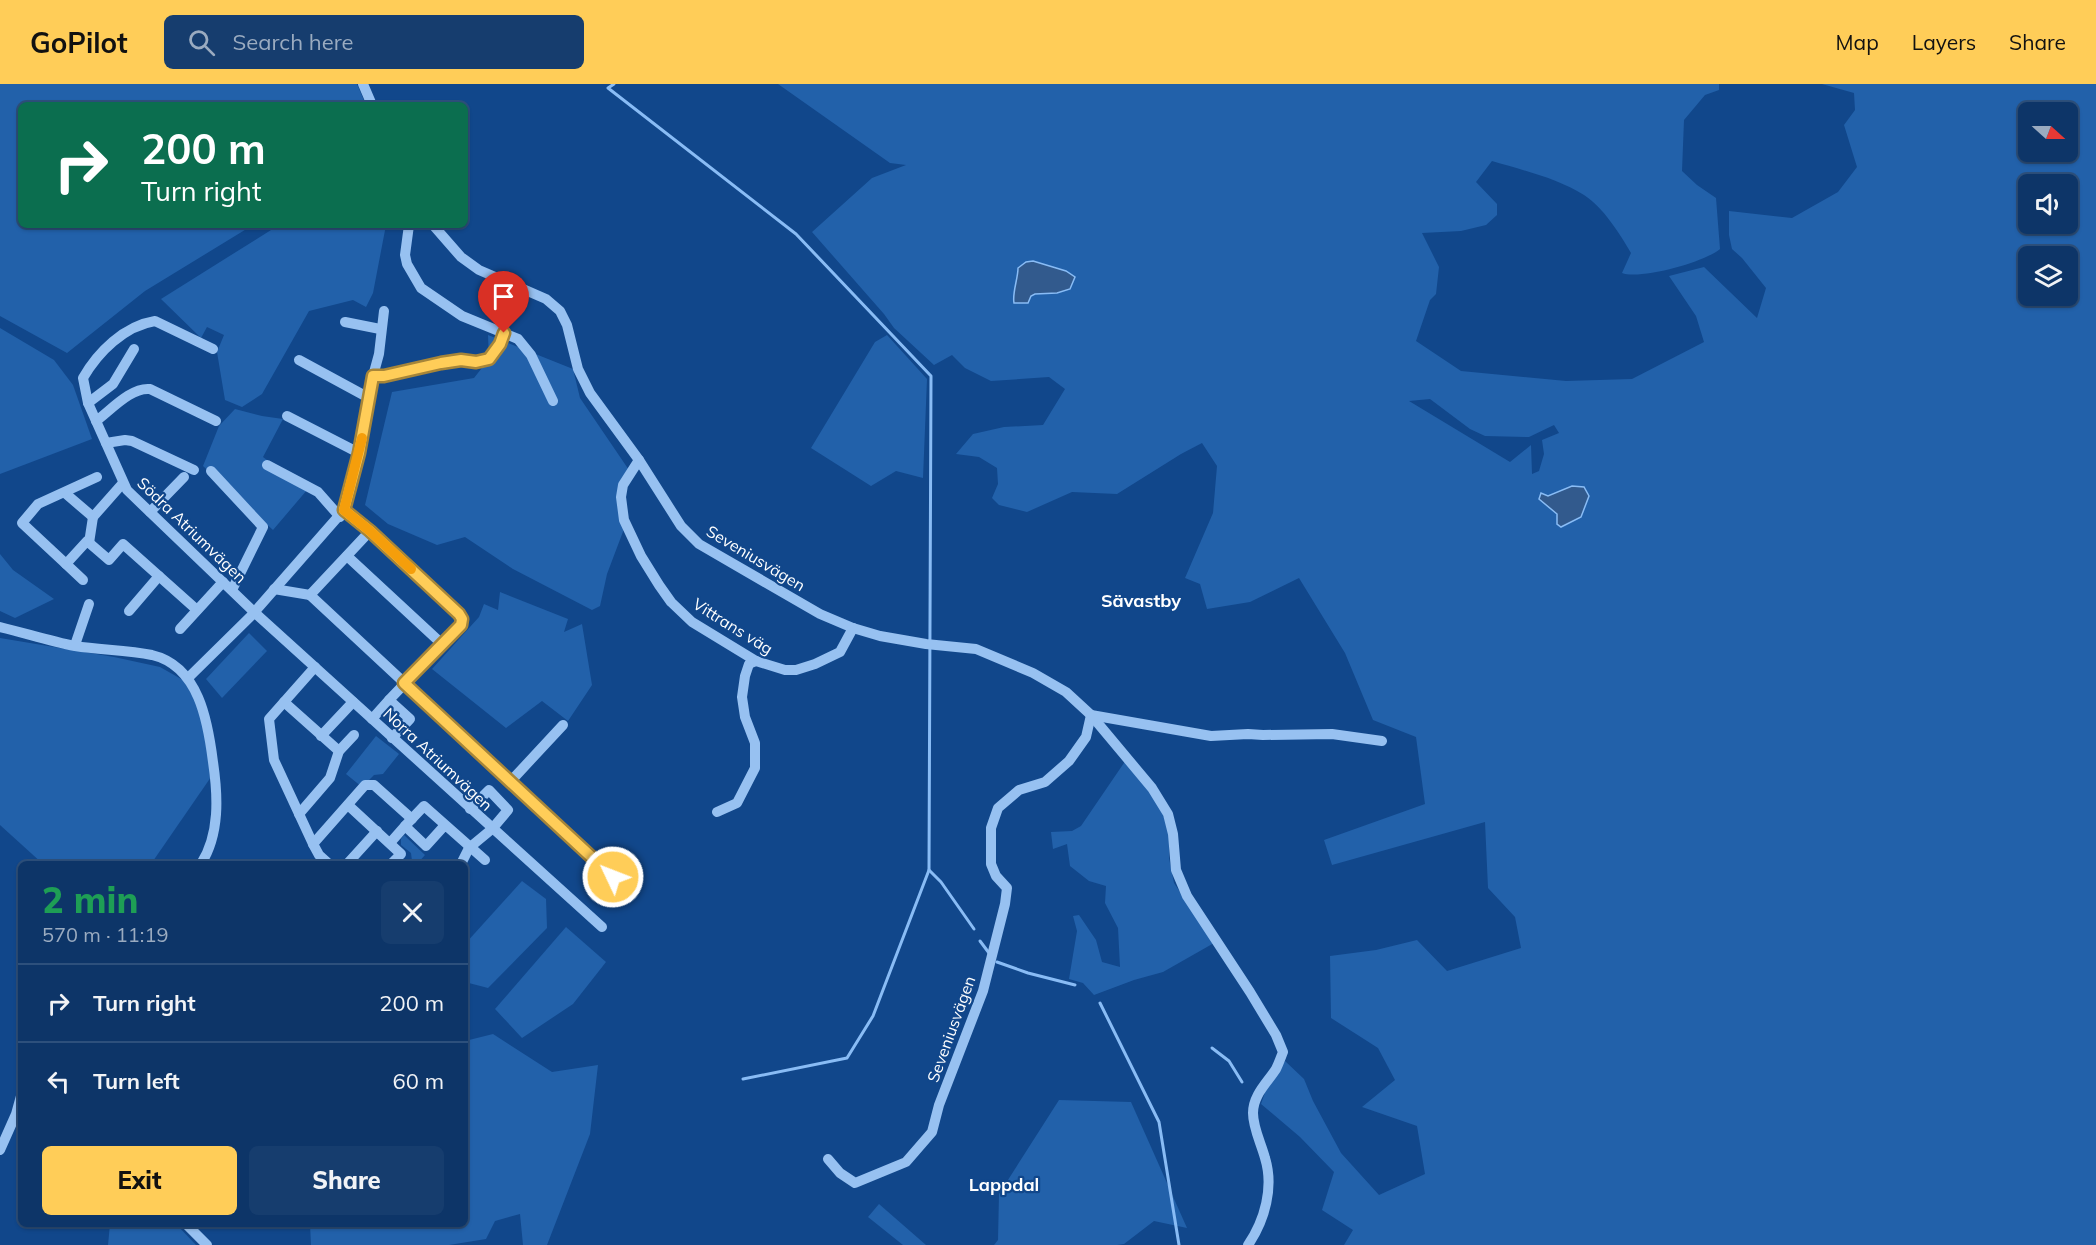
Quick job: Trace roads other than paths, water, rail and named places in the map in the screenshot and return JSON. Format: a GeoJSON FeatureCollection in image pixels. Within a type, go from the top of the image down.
{"type":"FeatureCollection","features":[{"type":"Feature","properties":{"kind":"street"},"geometry":{"type":"LineString","coordinates":[[363,84],[371,102]]}},
{"type":"Feature","properties":{"kind":"street"},"geometry":{"type":"LineString","coordinates":[[409,228],[405,255],[407,264],[421,288],[456,313],[518,339],[531,356],[553,401]]}},
{"type":"Feature","properties":{"kind":"street","name":"Seveniusvägen"},"geometry":{"type":"LineString","coordinates":[[436,228],[461,257],[479,270],[546,299],[560,311],[567,325],[578,369],[590,393],[639,460],[681,526],[699,543],[820,614],[853,628],[880,636],[976,650],[1028,671],[1066,692],[1091,715],[1152,788],[1168,814],[1173,834],[1176,870],[1187,896],[1276,1035],[1283,1052],[1276,1068],[1258,1094],[1253,1112],[1269,1171],[1266,1206],[1258,1229],[1248,1245]]}},
{"type":"Feature","properties":{"kind":"street"},"geometry":{"type":"LineString","coordinates":[[188,678],[254,612],[342,514],[359,453],[379,354],[380,329],[384,311]]}},
{"type":"Feature","properties":{"kind":"street","name":"Södra Atriumvägen"},"geometry":{"type":"LineString","coordinates":[[213,349],[155,321],[146,323],[131,330],[84,366],[83,378],[88,403],[127,490],[254,612]]}},
{"type":"Feature","properties":{"kind":"street"},"geometry":{"type":"LineString","coordinates":[[345,322],[380,329]]}},
{"type":"Feature","properties":{"kind":"street"},"geometry":{"type":"LineString","coordinates":[[373,376],[384,376],[461,360],[476,362],[489,359],[500,344],[504,333]]}},
{"type":"Feature","properties":{"kind":"street"},"geometry":{"type":"LineString","coordinates":[[88,403],[113,384],[134,349]]}},
{"type":"Feature","properties":{"kind":"street"},"geometry":{"type":"LineString","coordinates":[[299,360],[369,398]]}},
{"type":"Feature","properties":{"kind":"street"},"geometry":{"type":"LineString","coordinates":[[96,421],[134,392],[143,388],[150,389],[216,421]]}},
{"type":"Feature","properties":{"kind":"street"},"geometry":{"type":"LineString","coordinates":[[287,416],[359,453]]}},
{"type":"Feature","properties":{"kind":"street"},"geometry":{"type":"LineString","coordinates":[[106,443],[132,441],[194,470]]}},
{"type":"Feature","properties":{"kind":"street","name":"Vittrans väg"},"geometry":{"type":"LineString","coordinates":[[639,460],[627,477],[621,497],[624,520],[641,556],[671,602],[692,622],[756,662],[785,670],[796,670],[815,664],[840,652],[853,628]]}},
{"type":"Feature","properties":{"kind":"street"},"geometry":{"type":"LineString","coordinates":[[267,465],[318,492],[342,514],[370,531],[462,619],[461,625],[372,719]]}},
{"type":"Feature","properties":{"kind":"street"},"geometry":{"type":"LineString","coordinates":[[211,471],[263,527],[232,590]]}},
{"type":"Feature","properties":{"kind":"street"},"geometry":{"type":"LineString","coordinates":[[83,580],[22,523],[38,504],[97,477]]}},
{"type":"Feature","properties":{"kind":"street"},"geometry":{"type":"LineString","coordinates":[[150,512],[184,477]]}},
{"type":"Feature","properties":{"kind":"street"},"geometry":{"type":"LineString","coordinates":[[89,543],[93,517],[123,483]]}},
{"type":"Feature","properties":{"kind":"street"},"geometry":{"type":"LineString","coordinates":[[65,493],[93,517]]}},
{"type":"Feature","properties":{"kind":"street"},"geometry":{"type":"LineString","coordinates":[[310,595],[370,531]]}},
{"type":"Feature","properties":{"kind":"street"},"geometry":{"type":"LineString","coordinates":[[66,564],[87,541],[109,560],[123,544],[197,610]]}},
{"type":"Feature","properties":{"kind":"street"},"geometry":{"type":"LineString","coordinates":[[347,556],[442,644]]}},
{"type":"Feature","properties":{"kind":"street"},"geometry":{"type":"LineString","coordinates":[[129,611],[159,576]]}},
{"type":"Feature","properties":{"kind":"street"},"geometry":{"type":"LineString","coordinates":[[180,629],[223,582]]}},
{"type":"Feature","properties":{"kind":"street"},"geometry":{"type":"LineString","coordinates":[[274,589],[310,595],[613,877]]}},
{"type":"Feature","properties":{"kind":"street"},"geometry":{"type":"LineString","coordinates":[[75,645],[89,604]]}},
{"type":"Feature","properties":{"kind":"street","name":"Norra Atriumvägen"},"geometry":{"type":"LineString","coordinates":[[254,612],[602,927]]}},
{"type":"Feature","properties":{"kind":"street"},"geometry":{"type":"LineString","coordinates":[[0,627],[75,645],[153,655],[169,661],[188,678],[199,699],[208,726],[217,805],[214,835],[202,861]]}},
{"type":"Feature","properties":{"kind":"street"},"geometry":{"type":"LineString","coordinates":[[717,812],[736,804],[755,768],[755,743],[745,717],[742,697],[744,676],[749,664],[756,662]]}},
{"type":"Feature","properties":{"kind":"street"},"geometry":{"type":"LineString","coordinates":[[315,667],[269,719],[274,760],[313,844],[326,861]]}},
{"type":"Feature","properties":{"kind":"street"},"geometry":{"type":"LineString","coordinates":[[389,700],[410,719],[392,738]]}},
{"type":"Feature","properties":{"kind":"street"},"geometry":{"type":"LineString","coordinates":[[284,702],[339,751]]}},
{"type":"Feature","properties":{"kind":"street"},"geometry":{"type":"LineString","coordinates":[[321,736],[353,702]]}},
{"type":"Feature","properties":{"kind":"street"},"geometry":{"type":"LineString","coordinates":[[1091,715],[1211,736],[1332,734],[1382,741]]}},
{"type":"Feature","properties":{"kind":"street","name":"Seveniusvägen"},"geometry":{"type":"LineString","coordinates":[[828,1159],[840,1173],[855,1183],[906,1162],[932,1132],[939,1105],[984,991],[1005,904],[1007,888],[996,876],[991,864],[991,828],[998,808],[1019,790],[1045,782],[1069,761],[1086,737],[1091,715]]}},
{"type":"Feature","properties":{"kind":"street"},"geometry":{"type":"LineString","coordinates":[[470,809],[563,725]]}},
{"type":"Feature","properties":{"kind":"street"},"geometry":{"type":"LineString","coordinates":[[299,814],[330,778],[339,751],[354,735]]}},
{"type":"Feature","properties":{"kind":"street"},"geometry":{"type":"LineString","coordinates":[[313,844],[365,786],[374,785],[409,823],[426,846],[445,825]]}},
{"type":"Feature","properties":{"kind":"street"},"geometry":{"type":"LineString","coordinates":[[487,792],[489,790],[508,810]]}},
{"type":"Feature","properties":{"kind":"street"},"geometry":{"type":"LineString","coordinates":[[463,861],[470,848],[492,829],[523,794]]}},
{"type":"Feature","properties":{"kind":"street"},"geometry":{"type":"LineString","coordinates":[[348,806],[401,854],[394,861]]}},
{"type":"Feature","properties":{"kind":"street"},"geometry":{"type":"LineString","coordinates":[[390,843],[424,806],[485,860]]}},
{"type":"Feature","properties":{"kind":"street"},"geometry":{"type":"LineString","coordinates":[[350,861],[377,831]]}},
{"type":"Feature","properties":{"kind":"street"},"geometry":{"type":"LineString","coordinates":[[0,1150],[18,1117]]}},
{"type":"Feature","properties":{"kind":"street"},"geometry":{"type":"LineString","coordinates":[[189,1227],[207,1245]]}},
{"type":"Feature","properties":{"kind":"waterway"},"geometry":{"type":"LineString","coordinates":[[614,84],[608,88],[796,234],[931,376],[929,870],[873,1016],[847,1058],[743,1079]]}},
{"type":"Feature","properties":{"kind":"waterway"},"geometry":{"type":"LineString","coordinates":[[929,870],[941,882],[974,929]]}},
{"type":"Feature","properties":{"kind":"waterway"},"geometry":{"type":"LineString","coordinates":[[980,941],[989,953]]}},
{"type":"Feature","properties":{"kind":"waterway"},"geometry":{"type":"LineString","coordinates":[[997,962],[1075,985]]}},
{"type":"Feature","properties":{"kind":"waterway"},"geometry":{"type":"LineString","coordinates":[[1100,1003],[1159,1122],[1179,1245]]}},
{"type":"Feature","properties":{"kind":"waterway"},"geometry":{"type":"LineString","coordinates":[[1212,1048],[1229,1061],[1242,1082]]}},
{"type":"Feature","properties":{"kind":"district","name":"Sävastby"},"geometry":{"type":"Point","coordinates":[1141,601]}},
{"type":"Feature","properties":{"kind":"district","name":"Lappdal"},"geometry":{"type":"Point","coordinates":[1004,1185]}}]}
